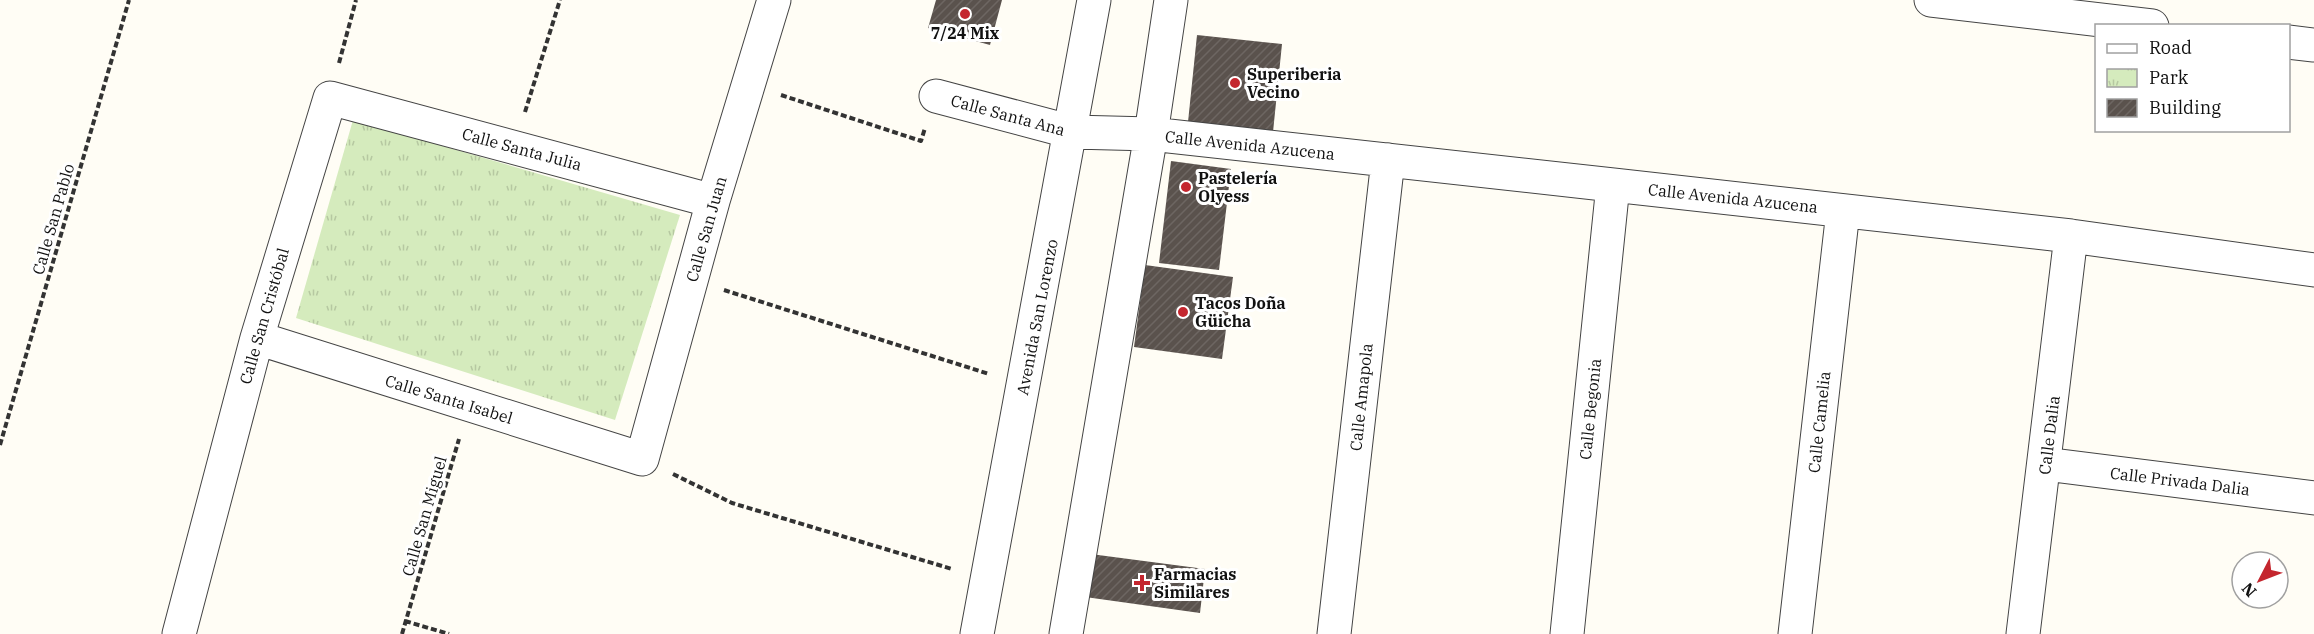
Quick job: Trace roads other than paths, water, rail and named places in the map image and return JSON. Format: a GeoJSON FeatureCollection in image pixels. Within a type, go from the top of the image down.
{"type":"FeatureCollection","features":[{"type":"Feature","properties":{"kind":"street","name":"Calle San Juan"},"geometry":{"type":"LineString","coordinates":[[642,459],[713,201],[774,0]]}},
{"type":"Feature","properties":{"kind":"street","name":"Avenida San Lorenzo"},"geometry":{"type":"LineString","coordinates":[[977,634],[1094,0]]}},
{"type":"Feature","properties":{"kind":"street"},"geometry":{"type":"LineString","coordinates":[[1066,634],[1151,134],[1171,0]]}},
{"type":"Feature","properties":{"kind":"street"},"geometry":{"type":"LineString","coordinates":[[1931,0],[2111,10],[2147,24]]}},
{"type":"Feature","properties":{"kind":"street"},"geometry":{"type":"LineString","coordinates":[[2290,42],[2314,45]]}},
{"type":"Feature","properties":{"kind":"street","name":"Calle Santa Ana"},"geometry":{"type":"LineString","coordinates":[[936,96],[1071,132],[1151,134]]}},
{"type":"Feature","properties":{"kind":"street","name":"Calle Santa Julia"},"geometry":{"type":"LineString","coordinates":[[330,98],[713,201]]}},
{"type":"Feature","properties":{"kind":"street","name":"Calle San Cristóbal"},"geometry":{"type":"LineString","coordinates":[[179,634],[257,338],[330,98]]}},
{"type":"Feature","properties":{"kind":"street","name":"Calle Avenida Azucena"},"geometry":{"type":"LineString","coordinates":[[1151,134],[2071,236],[2314,270]]}},
{"type":"Feature","properties":{"kind":"street","name":"Calle Amapola"},"geometry":{"type":"LineString","coordinates":[[1334,634],[1388,160]]}},
{"type":"Feature","properties":{"kind":"street","name":"Calle Begonia"},"geometry":{"type":"LineString","coordinates":[[1567,634],[1613,185]]}},
{"type":"Feature","properties":{"kind":"street","name":"Calle Camelia"},"geometry":{"type":"LineString","coordinates":[[1795,634],[1843,211]]}},
{"type":"Feature","properties":{"kind":"street","name":"Calle Dalia"},"geometry":{"type":"LineString","coordinates":[[2023,634],[2071,236]]}},
{"type":"Feature","properties":{"kind":"street","name":"Calle Santa Isabel"},"geometry":{"type":"LineString","coordinates":[[257,338],[642,459]]}},
{"type":"Feature","properties":{"kind":"street","name":"Calle Privada Dalia"},"geometry":{"type":"LineString","coordinates":[[2045,464],[2314,498]]}},
{"type":"Feature","properties":{"kind":"place","name":"7/24 Mix"},"geometry":{"type":"Point","coordinates":[965,14]}},
{"type":"Feature","properties":{"kind":"place","name":"Superiberia Vecino"},"geometry":{"type":"Point","coordinates":[1235,83]}},
{"type":"Feature","properties":{"kind":"place","name":"Pastelería Olyess"},"geometry":{"type":"Point","coordinates":[1186,187]}},
{"type":"Feature","properties":{"kind":"place","name":"Tacos Doña Güicha"},"geometry":{"type":"Point","coordinates":[1183,312]}},
{"type":"Feature","properties":{"kind":"place","name":"Farmacias Similares"},"geometry":{"type":"Point","coordinates":[1142,583]}}]}
